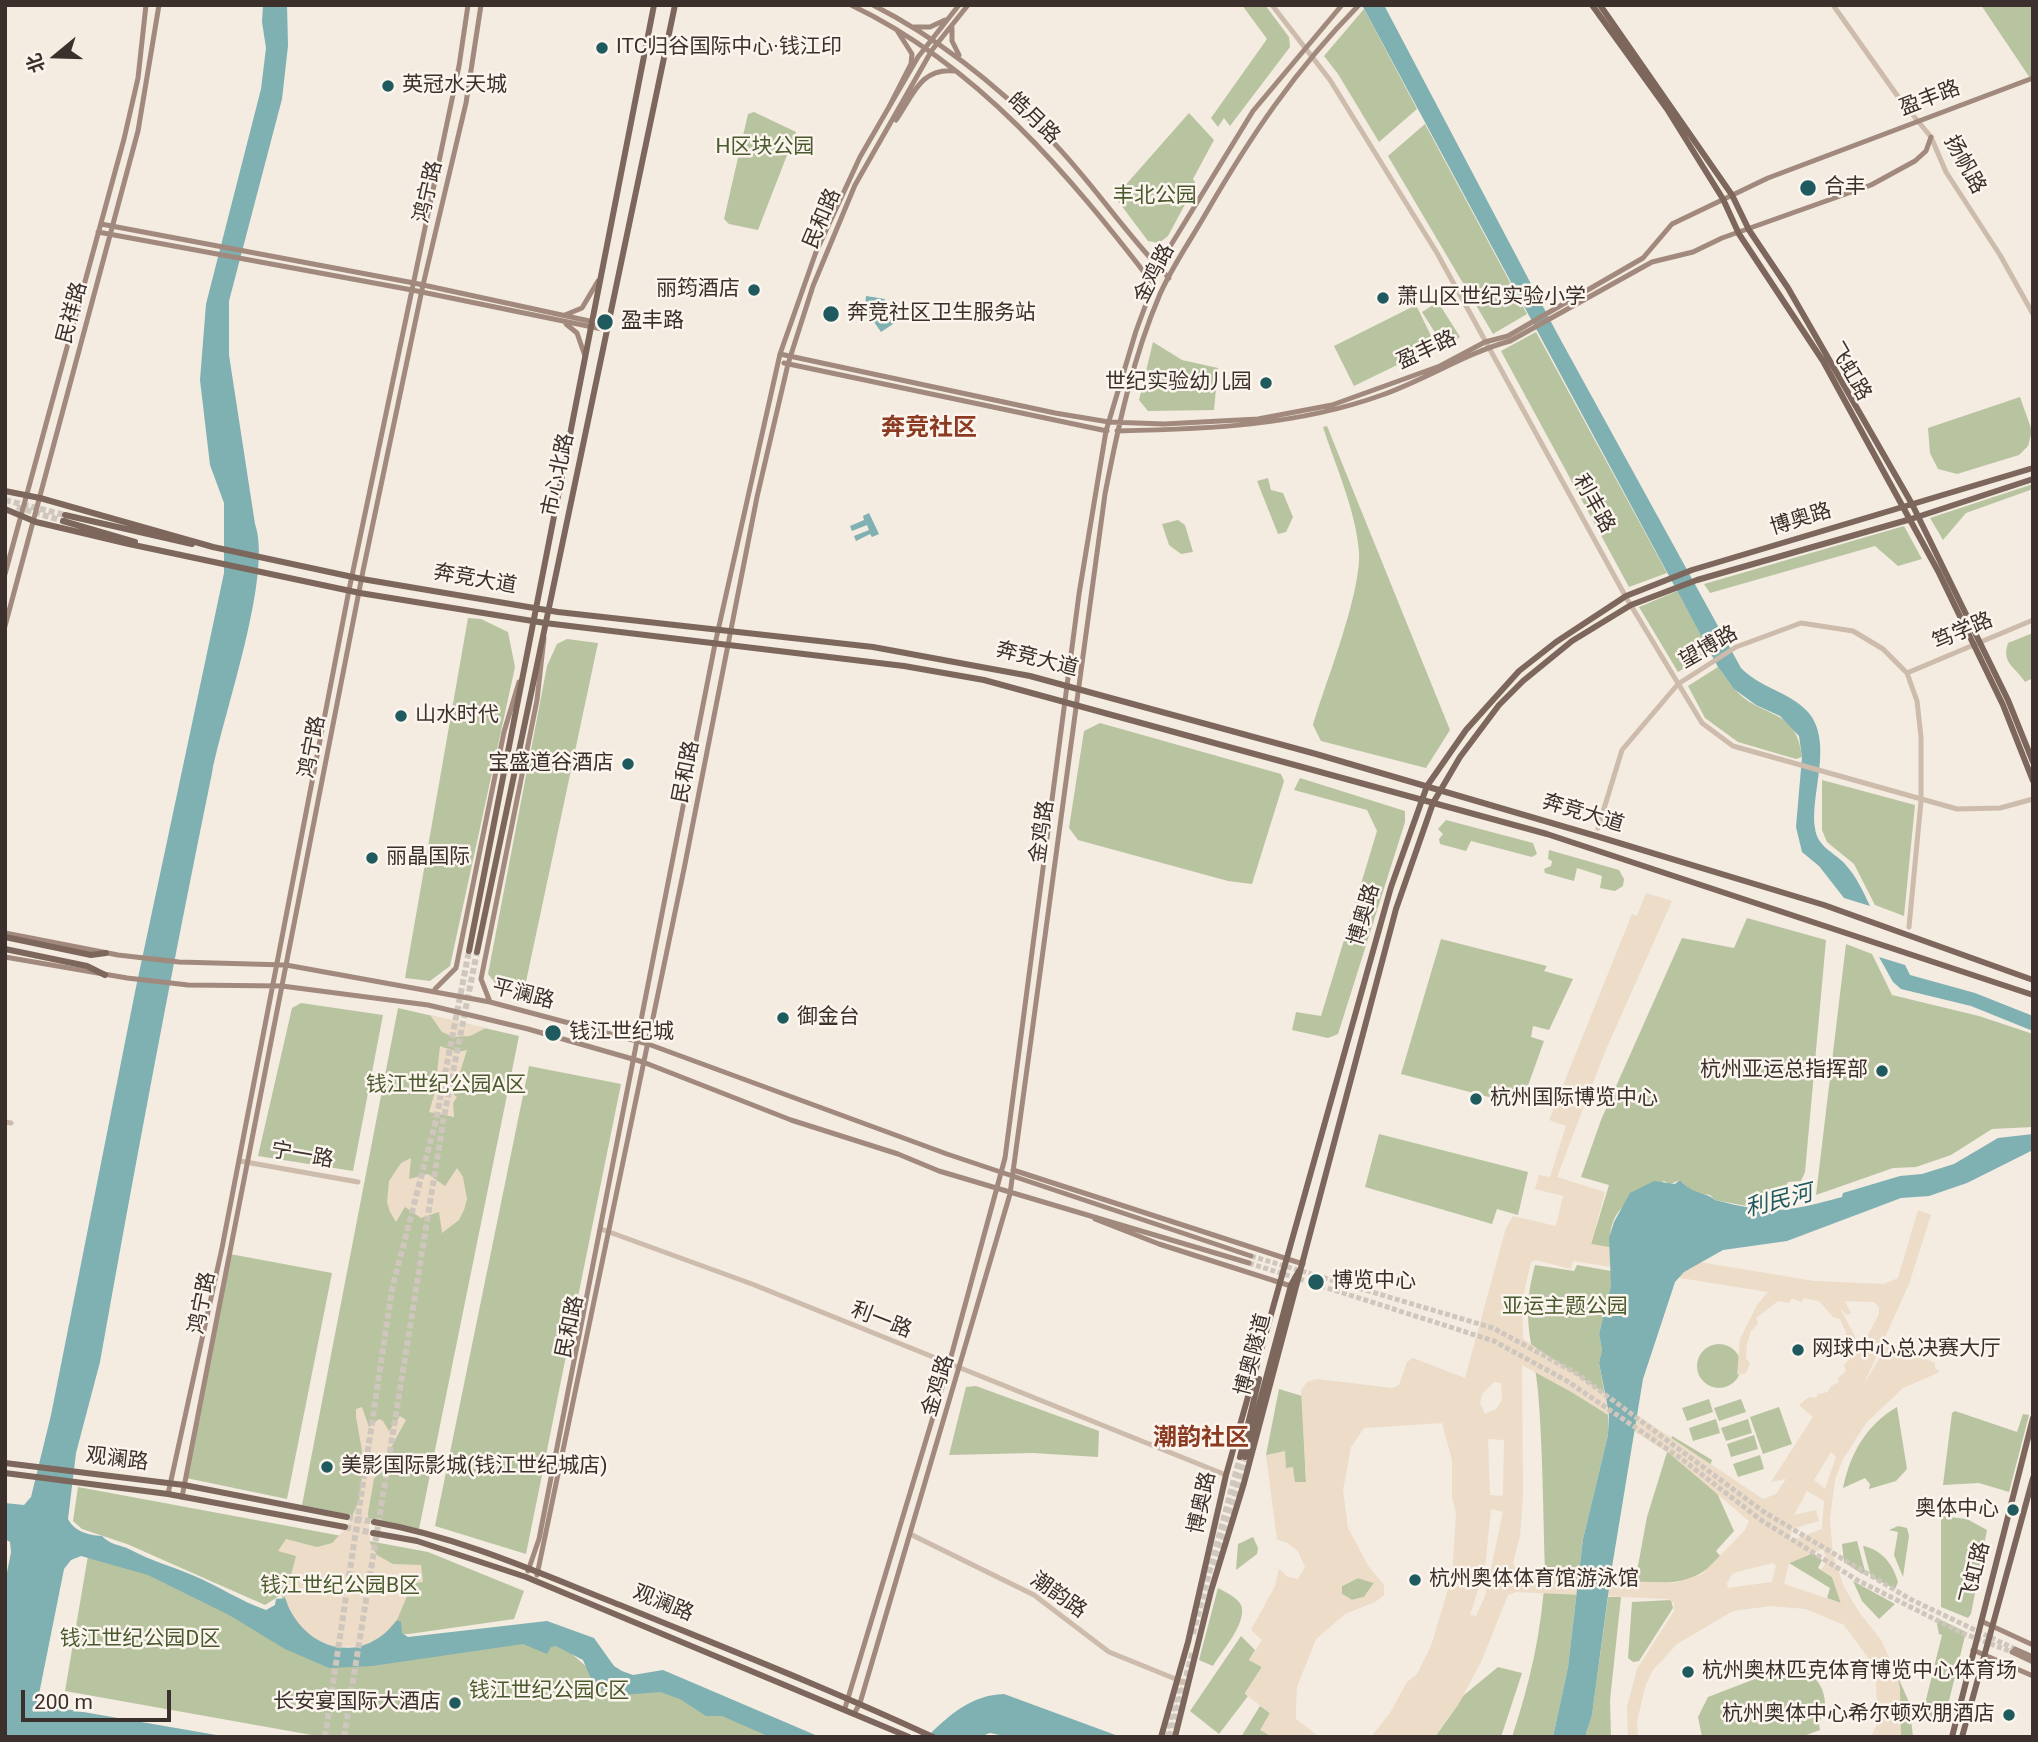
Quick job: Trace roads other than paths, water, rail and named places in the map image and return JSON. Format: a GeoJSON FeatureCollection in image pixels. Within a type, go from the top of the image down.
{"type":"FeatureCollection","features":[{"type":"Feature","properties":{"kind":"main road","name":"民祥路"},"geometry":{"type":"LineString","coordinates":[[5,574],[138,78],[146,5]]}},
{"type":"Feature","properties":{"kind":"main road","name":"民祥路"},"geometry":{"type":"LineString","coordinates":[[5,626],[36,522],[40,498],[111,235],[147,89],[159,5]]}},
{"type":"Feature","properties":{"kind":"main road","name":"鸿宁路"},"geometry":{"type":"LineString","coordinates":[[182,1497],[243,1162],[271,987],[278,964],[349,590],[414,283],[468,5]]}},
{"type":"Feature","properties":{"kind":"main road","name":"鸿宁路"},"geometry":{"type":"LineString","coordinates":[[168,1494],[282,986],[422,288],[466,103],[481,5]]}},
{"type":"Feature","properties":{"kind":"main road","name":"市心北路"},"geometry":{"type":"LineString","coordinates":[[654,5],[532,620],[473,952],[675,5]]}},
{"type":"Feature","properties":{"kind":"main road","name":"皓月路"},"geometry":{"type":"LineString","coordinates":[[851,5],[929,49],[994,103],[1073,182],[1161,291]]}},
{"type":"Feature","properties":{"kind":"main road","name":"皓月路"},"geometry":{"type":"LineString","coordinates":[[873,5],[933,39],[963,61],[1051,140],[1170,278]]}},
{"type":"Feature","properties":{"kind":"main road","name":"民和路"},"geometry":{"type":"LineString","coordinates":[[526,1577],[539,1539],[604,1230],[648,1044],[757,497],[790,356],[832,235],[855,185],[933,39],[959,5]]}},
{"type":"Feature","properties":{"kind":"main road","name":"民和路"},"geometry":{"type":"LineString","coordinates":[[535,1581],[715,644],[779,354],[833,214],[860,157],[929,49],[939,43],[968,5]]}},
{"type":"Feature","properties":{"kind":"main road","name":"金鸡路"},"geometry":{"type":"LineString","coordinates":[[845,1708],[949,1364],[1001,1171],[1067,702],[1079,594],[1109,422],[1136,331],[1160,268],[1181,226],[1253,111],[1342,5]]}},
{"type":"Feature","properties":{"kind":"main road","name":"飞虹路"},"geometry":{"type":"LineString","coordinates":[[1592,5],[1667,109],[1723,199],[1739,234],[1823,361],[1904,507],[1914,517]]}},
{"type":"Feature","properties":{"kind":"main road","name":"飞虹路"},"geometry":{"type":"LineString","coordinates":[[1600,5],[1732,195],[1749,230],[1788,288],[1912,504],[1914,517],[2033,762]]}},
{"type":"Feature","properties":{"kind":"main road","name":"金鸡路"},"geometry":{"type":"LineString","coordinates":[[855,1712],[860,1703],[960,1369],[1010,1194],[1105,494],[1119,423],[1161,291],[1234,163],[1311,55],[1358,6]]}},
{"type":"Feature","properties":{"kind":"main road"},"geometry":{"type":"LineString","coordinates":[[911,26],[939,25],[954,12]]}},
{"type":"Feature","properties":{"kind":"main road"},"geometry":{"type":"LineString","coordinates":[[956,20],[952,28],[952,41],[963,61]]}},
{"type":"Feature","properties":{"kind":"main road"},"geometry":{"type":"LineString","coordinates":[[889,111],[889,101],[911,64],[912,54],[894,27]]}},
{"type":"Feature","properties":{"kind":"main road"},"geometry":{"type":"LineString","coordinates":[[888,127],[925,75],[944,70],[955,71]]}},
{"type":"Feature","properties":{"kind":"main road","name":"盈丰路"},"geometry":{"type":"LineString","coordinates":[[779,354],[1109,422],[1211,423],[1303,412],[1398,383],[1508,336],[1643,258],[1672,223],[1723,199],[1919,120],[2033,78]]}},
{"type":"Feature","properties":{"kind":"main road","name":"盈丰路"},"geometry":{"type":"LineString","coordinates":[[778,362],[1117,431],[1211,428],[1317,415],[1423,380],[1487,344],[1510,341],[1652,262],[1693,252],[1871,185],[1915,160],[1926,151],[1931,137]]}},
{"type":"Feature","properties":{"kind":"main road"},"geometry":{"type":"LineString","coordinates":[[101,224],[414,283],[422,288],[607,328]]}},
{"type":"Feature","properties":{"kind":"main road"},"geometry":{"type":"LineString","coordinates":[[98,232],[412,290],[422,288]]}},
{"type":"Feature","properties":{"kind":"main road"},"geometry":{"type":"LineString","coordinates":[[561,318],[582,308],[589,301],[601,275]]}},
{"type":"Feature","properties":{"kind":"main road"},"geometry":{"type":"LineString","coordinates":[[561,318],[577,333],[585,357]]}},
{"type":"Feature","properties":{"kind":"main road","name":"博奥路"},"geometry":{"type":"LineString","coordinates":[[1161,1737],[1223,1498],[1226,1475],[1264,1349],[1391,887],[1427,786],[1466,730],[1518,671],[1567,634],[1626,596],[1692,570],[2033,468]]}},
{"type":"Feature","properties":{"kind":"main road","name":"博奥路"},"geometry":{"type":"LineString","coordinates":[[1175,1737],[1211,1591],[1294,1287],[1303,1264],[1396,909],[1433,803],[1479,730],[1522,681],[1572,641],[1631,605],[1697,580],[1914,517],[2033,479]]}},
{"type":"Feature","properties":{"kind":"main road","name":"奔竞大道"},"geometry":{"type":"LineString","coordinates":[[5,492],[40,498],[213,547],[362,579],[548,610],[873,646],[981,664],[1441,790],[1824,905],[2033,980]]}},
{"type":"Feature","properties":{"kind":"main road","name":"奔竞大道"},"geometry":{"type":"LineString","coordinates":[[5,509],[36,522],[360,593],[545,623],[904,666],[984,680],[1548,834],[2033,995]]}},
{"type":"Feature","properties":{"kind":"main road"},"geometry":{"type":"LineString","coordinates":[[196,559],[64,518],[187,544],[204,544]]}},
{"type":"Feature","properties":{"kind":"main road"},"geometry":{"type":"LineString","coordinates":[[490,1002],[481,979],[544,662],[545,623]]}},
{"type":"Feature","properties":{"kind":"main road","name":"飞虹路"},"geometry":{"type":"LineString","coordinates":[[1976,642],[2033,781]]}},
{"type":"Feature","properties":{"kind":"main road"},"geometry":{"type":"LineString","coordinates":[[434,990],[442,986],[456,968],[504,732],[523,669]]}},
{"type":"Feature","properties":{"kind":"main road"},"geometry":{"type":"LineString","coordinates":[[5,935],[91,955],[106,953]]}},
{"type":"Feature","properties":{"kind":"main road"},"geometry":{"type":"LineString","coordinates":[[5,949],[88,966],[105,975]]}},
{"type":"Feature","properties":{"kind":"main road","name":"平澜路"},"geometry":{"type":"LineString","coordinates":[[106,953],[179,962],[286,965],[490,1002],[648,1044],[947,1154],[1013,1173]]}},
{"type":"Feature","properties":{"kind":"main road","name":"平澜路"},"geometry":{"type":"LineString","coordinates":[[5,957],[105,975],[188,985],[282,986],[428,1005],[528,1029],[643,1062],[791,1120],[1010,1194],[1093,1217]]}},
{"type":"Feature","properties":{"kind":"main road"},"geometry":{"type":"LineString","coordinates":[[1013,1173],[1251,1256]]}},
{"type":"Feature","properties":{"kind":"main road"},"geometry":{"type":"LineString","coordinates":[[1013,1173],[1303,1264]]}},
{"type":"Feature","properties":{"kind":"main road"},"geometry":{"type":"LineString","coordinates":[[1093,1217],[1160,1234],[1249,1263]]}},
{"type":"Feature","properties":{"kind":"main road"},"geometry":{"type":"LineString","coordinates":[[1093,1217],[1108,1227],[1294,1287]]}},
{"type":"Feature","properties":{"kind":"main road","name":"博奥隧道"},"geometry":{"type":"LineString","coordinates":[[1264,1349],[1242,1457],[1294,1287]]}},
{"type":"Feature","properties":{"kind":"main road","name":"飞虹路"},"geometry":{"type":"LineString","coordinates":[[1952,1737],[2033,1418]]}},
{"type":"Feature","properties":{"kind":"main road","name":"观澜路"},"geometry":{"type":"LineString","coordinates":[[5,1462],[184,1485],[348,1517]]}},
{"type":"Feature","properties":{"kind":"main road","name":"观澜路"},"geometry":{"type":"LineString","coordinates":[[5,1473],[168,1494],[345,1527]]}},
{"type":"Feature","properties":{"kind":"main road","name":"飞虹路"},"geometry":{"type":"LineString","coordinates":[[1962,1737],[2033,1478]]}},
{"type":"Feature","properties":{"kind":"main road","name":"观澜路"},"geometry":{"type":"LineString","coordinates":[[374,1522],[426,1531],[530,1568],[860,1703],[933,1737]]}},
{"type":"Feature","properties":{"kind":"main road","name":"观澜路"},"geometry":{"type":"LineString","coordinates":[[373,1533],[417,1541],[526,1577],[855,1712],[909,1737]]}},
{"type":"Feature","properties":{"kind":"main road"},"geometry":{"type":"LineString","coordinates":[[1981,1621],[2033,1646]]}},
{"type":"Feature","properties":{"kind":"main road"},"geometry":{"type":"LineString","coordinates":[[1973,1650],[2033,1676]]}},
{"type":"Feature","properties":{"kind":"main road"},"geometry":{"type":"LineString","coordinates":[[2014,1650],[2033,1659]]}},
{"type":"Feature","properties":{"kind":"street","name":"利丰路"},"geometry":{"type":"LineString","coordinates":[[1272,5],[1330,80],[1437,253],[1631,605],[1702,723],[1733,746],[1921,801],[1957,809],[2000,808],[2033,799]]}},
{"type":"Feature","properties":{"kind":"street","name":"扬帆路"},"geometry":{"type":"LineString","coordinates":[[1833,5],[1899,98],[1931,137],[1946,172],[2000,255],[2033,313]]}},
{"type":"Feature","properties":{"kind":"street","name":"笃学路"},"geometry":{"type":"LineString","coordinates":[[1907,673],[2033,620]]}},
{"type":"Feature","properties":{"kind":"street","name":"望博路"},"geometry":{"type":"LineString","coordinates":[[1598,828],[1622,750],[1678,684],[1736,647],[1801,623],[1824,626],[1853,631],[1882,649],[1907,673]]}},
{"type":"Feature","properties":{"kind":"street"},"geometry":{"type":"LineString","coordinates":[[1907,673],[1917,701],[1921,737],[1921,801],[1909,927]]}},
{"type":"Feature","properties":{"kind":"street","name":"宁一路"},"geometry":{"type":"LineString","coordinates":[[243,1162],[358,1182]]}},
{"type":"Feature","properties":{"kind":"street","name":"利一路"},"geometry":{"type":"LineString","coordinates":[[604,1230],[752,1284],[1226,1475]]}},
{"type":"Feature","properties":{"kind":"street","name":"潮韵路"},"geometry":{"type":"LineString","coordinates":[[910,1534],[1040,1599],[1109,1652],[1188,1684]]}},
{"type":"Feature","properties":{"kind":"water"},"geometry":{"type":"Polygon","coordinates":[[[263,5],[287,5],[288,46],[282,99],[229,301],[229,355],[259,547],[257,576],[244,646],[197,846],[100,1362],[76,1453],[68,1519],[82,1532],[102,1536],[112,1543],[201,1579],[266,1610],[275,1605],[276,1599],[285,1598],[305,1630],[319,1641],[335,1646],[351,1648],[367,1644],[383,1635],[397,1620],[401,1622],[402,1633],[408,1637],[547,1621],[594,1638],[614,1666],[622,1671],[633,1675],[663,1670],[820,1737],[770,1737],[722,1716],[706,1716],[680,1699],[660,1692],[610,1696],[592,1681],[583,1660],[556,1646],[551,1647],[547,1654],[523,1644],[372,1666],[329,1668],[285,1649],[229,1615],[148,1575],[81,1556],[71,1560],[64,1569],[37,1704],[228,1737],[5,1737],[5,1583],[11,1552],[10,1542],[5,1539],[5,1503],[24,1505],[31,1497],[51,1415],[135,992],[224,573],[224,503],[210,465],[200,380],[206,304],[261,89],[266,48],[262,22],[263,5]]]}},
{"type":"Feature","properties":{"kind":"water"},"geometry":{"type":"Polygon","coordinates":[[[1362,5],[1384,5],[1558,335],[1741,668],[1801,705],[1816,724],[1820,753],[1814,814],[1816,835],[1822,845],[1849,869],[1870,906],[1844,898],[1819,866],[1802,852],[1796,827],[1802,757],[1799,736],[1780,716],[1756,705],[1734,689],[1718,667],[1362,5]]]}},
{"type":"Feature","properties":{"kind":"water"},"geometry":{"type":"Polygon","coordinates":[[[866,296],[885,299],[883,308],[893,324],[881,332],[872,319],[864,318],[866,296]]]}},
{"type":"Feature","properties":{"kind":"water"},"geometry":{"type":"Polygon","coordinates":[[[869,513],[879,534],[872,537],[870,534],[856,541],[854,536],[869,530],[867,525],[852,531],[850,526],[864,520],[863,516],[869,513]]]}},
{"type":"Feature","properties":{"kind":"water"},"geometry":{"type":"Polygon","coordinates":[[[1879,957],[1905,965],[1910,975],[1975,993],[2033,1016],[2033,1031],[1971,1006],[1901,989],[1893,982],[1879,957]]]}},
{"type":"Feature","properties":{"kind":"water"},"geometry":{"type":"Polygon","coordinates":[[[2033,1134],[2033,1150],[1967,1183],[1929,1196],[1901,1198],[1787,1241],[1723,1250],[1684,1272],[1675,1282],[1643,1379],[1611,1573],[1592,1715],[1585,1737],[1553,1737],[1568,1667],[1583,1539],[1608,1435],[1609,1413],[1599,1363],[1602,1350],[1599,1334],[1611,1285],[1609,1238],[1614,1222],[1630,1193],[1654,1181],[1675,1184],[1680,1180],[1690,1189],[1715,1200],[1751,1208],[1779,1210],[1807,1206],[1842,1197],[1843,1193],[1900,1176],[1922,1174],[1954,1164],[1998,1138],[2033,1134]]]}},
{"type":"Feature","properties":{"kind":"water"},"geometry":{"type":"Polygon","coordinates":[[[1004,1694],[1121,1737],[1009,1737],[990,1733],[979,1737],[927,1737],[962,1707],[982,1698],[1004,1694]]]}},
{"type":"Feature","properties":{"kind":"tunnel"},"geometry":{"type":"LineString","coordinates":[[5,500],[65,515]]}},
{"type":"Feature","properties":{"kind":"tunnel"},"geometry":{"type":"LineString","coordinates":[[17,507],[63,521]]}},
{"type":"Feature","properties":{"kind":"tunnel"},"geometry":{"type":"LineString","coordinates":[[325,1737],[392,1289],[436,1120],[469,951]]}},
{"type":"Feature","properties":{"kind":"tunnel"},"geometry":{"type":"LineString","coordinates":[[344,1737],[443,1122],[477,952]]}},
{"type":"Feature","properties":{"kind":"tunnel"},"geometry":{"type":"LineString","coordinates":[[1251,1256],[1493,1328],[1576,1373],[1764,1512],[1910,1599],[2015,1649]]}},
{"type":"Feature","properties":{"kind":"tunnel"},"geometry":{"type":"LineString","coordinates":[[1249,1263],[1494,1341],[1567,1381],[1679,1457],[1761,1520],[1857,1580],[1962,1633],[2012,1652]]}},
{"type":"Feature","properties":{"kind":"tunnel"},"geometry":{"type":"LineString","coordinates":[[1193,1634],[1240,1457]]}},
{"type":"Feature","properties":{"kind":"tunnel"},"geometry":{"type":"LineString","coordinates":[[1216,1566],[1245,1457]]}},
{"type":"Feature","properties":{"kind":"tunnel"},"geometry":{"type":"LineString","coordinates":[[347,1517],[374,1522]]}},
{"type":"Feature","properties":{"kind":"tunnel"},"geometry":{"type":"LineString","coordinates":[[345,1527],[373,1533]]}},
{"type":"Feature","properties":{"kind":"tunnel"},"geometry":{"type":"LineString","coordinates":[[1170,1737],[1193,1651]]}},
{"type":"Feature","properties":{"kind":"tunnel"},"geometry":{"type":"LineString","coordinates":[[1165,1737],[1181,1678]]}},
{"type":"Feature","properties":{"kind":"place","name":"ITC归谷国际中心·钱江印"},"geometry":{"type":"Point","coordinates":[602,48]}},
{"type":"Feature","properties":{"kind":"place","name":"英冠水天城"},"geometry":{"type":"Point","coordinates":[388,86]}},
{"type":"Feature","properties":{"kind":"place","name":"合丰"},"geometry":{"type":"Point","coordinates":[1808,188]}},
{"type":"Feature","properties":{"kind":"place","name":"丽筠酒店"},"geometry":{"type":"Point","coordinates":[754,290]}},
{"type":"Feature","properties":{"kind":"place","name":"萧山区世纪实验小学"},"geometry":{"type":"Point","coordinates":[1383,298]}},
{"type":"Feature","properties":{"kind":"place","name":"奔竞社区卫生服务站"},"geometry":{"type":"Point","coordinates":[831,314]}},
{"type":"Feature","properties":{"kind":"place","name":"盈丰路"},"geometry":{"type":"Point","coordinates":[605,322]}},
{"type":"Feature","properties":{"kind":"place","name":"世纪实验幼儿园"},"geometry":{"type":"Point","coordinates":[1266,383]}},
{"type":"Feature","properties":{"kind":"place","name":"山水时代"},"geometry":{"type":"Point","coordinates":[401,716]}},
{"type":"Feature","properties":{"kind":"place","name":"宝盛道谷酒店"},"geometry":{"type":"Point","coordinates":[628,764]}},
{"type":"Feature","properties":{"kind":"place","name":"丽晶国际"},"geometry":{"type":"Point","coordinates":[372,858]}},
{"type":"Feature","properties":{"kind":"place","name":"御金台"},"geometry":{"type":"Point","coordinates":[783,1018]}},
{"type":"Feature","properties":{"kind":"place","name":"钱江世纪城"},"geometry":{"type":"Point","coordinates":[553,1033]}},
{"type":"Feature","properties":{"kind":"place","name":"杭州亚运总指挥部"},"geometry":{"type":"Point","coordinates":[1882,1071]}},
{"type":"Feature","properties":{"kind":"place","name":"杭州国际博览中心"},"geometry":{"type":"Point","coordinates":[1476,1099]}},
{"type":"Feature","properties":{"kind":"place","name":"博览中心"},"geometry":{"type":"Point","coordinates":[1316,1282]}},
{"type":"Feature","properties":{"kind":"place","name":"网球中心总决赛大厅"},"geometry":{"type":"Point","coordinates":[1798,1350]}},
{"type":"Feature","properties":{"kind":"place","name":"美影国际影城(钱江世纪城店)"},"geometry":{"type":"Point","coordinates":[327,1467]}},
{"type":"Feature","properties":{"kind":"place","name":"奥体中心"},"geometry":{"type":"Point","coordinates":[2013,1510]}},
{"type":"Feature","properties":{"kind":"place","name":"杭州奥体体育馆游泳馆"},"geometry":{"type":"Point","coordinates":[1415,1580]}},
{"type":"Feature","properties":{"kind":"place","name":"杭州奥林匹克体育博览中心体育场"},"geometry":{"type":"Point","coordinates":[1688,1672]}},
{"type":"Feature","properties":{"kind":"place","name":"长安宴国际大酒店"},"geometry":{"type":"Point","coordinates":[455,1703]}},
{"type":"Feature","properties":{"kind":"place","name":"杭州奥体中心希尔顿欢朋酒店"},"geometry":{"type":"Point","coordinates":[2009,1715]}},
{"type":"Feature","properties":{"kind":"district","name":"奔竞社区"},"geometry":{"type":"Point","coordinates":[929,429]}},
{"type":"Feature","properties":{"kind":"district","name":"潮韵社区"},"geometry":{"type":"Point","coordinates":[1201,1439]}},
{"type":"Feature","properties":{"kind":"park label","name":"H区块公园"},"geometry":{"type":"Point","coordinates":[765,148]}},
{"type":"Feature","properties":{"kind":"park label","name":"丰北公园"},"geometry":{"type":"Point","coordinates":[1155,197]}},
{"type":"Feature","properties":{"kind":"park label","name":"钱江世纪公园A区"},"geometry":{"type":"Point","coordinates":[446,1086]}},
{"type":"Feature","properties":{"kind":"park label","name":"亚运主题公园"},"geometry":{"type":"Point","coordinates":[1565,1308]}},
{"type":"Feature","properties":{"kind":"park label","name":"钱江世纪公园B区"},"geometry":{"type":"Point","coordinates":[340,1587]}},
{"type":"Feature","properties":{"kind":"park label","name":"钱江世纪公园D区"},"geometry":{"type":"Point","coordinates":[140,1640]}},
{"type":"Feature","properties":{"kind":"park label","name":"钱江世纪公园C区"},"geometry":{"type":"Point","coordinates":[549,1692]}},
{"type":"Feature","properties":{"kind":"water label","name":"利民河"},"geometry":{"type":"Point","coordinates":[1779,1202]}}]}
